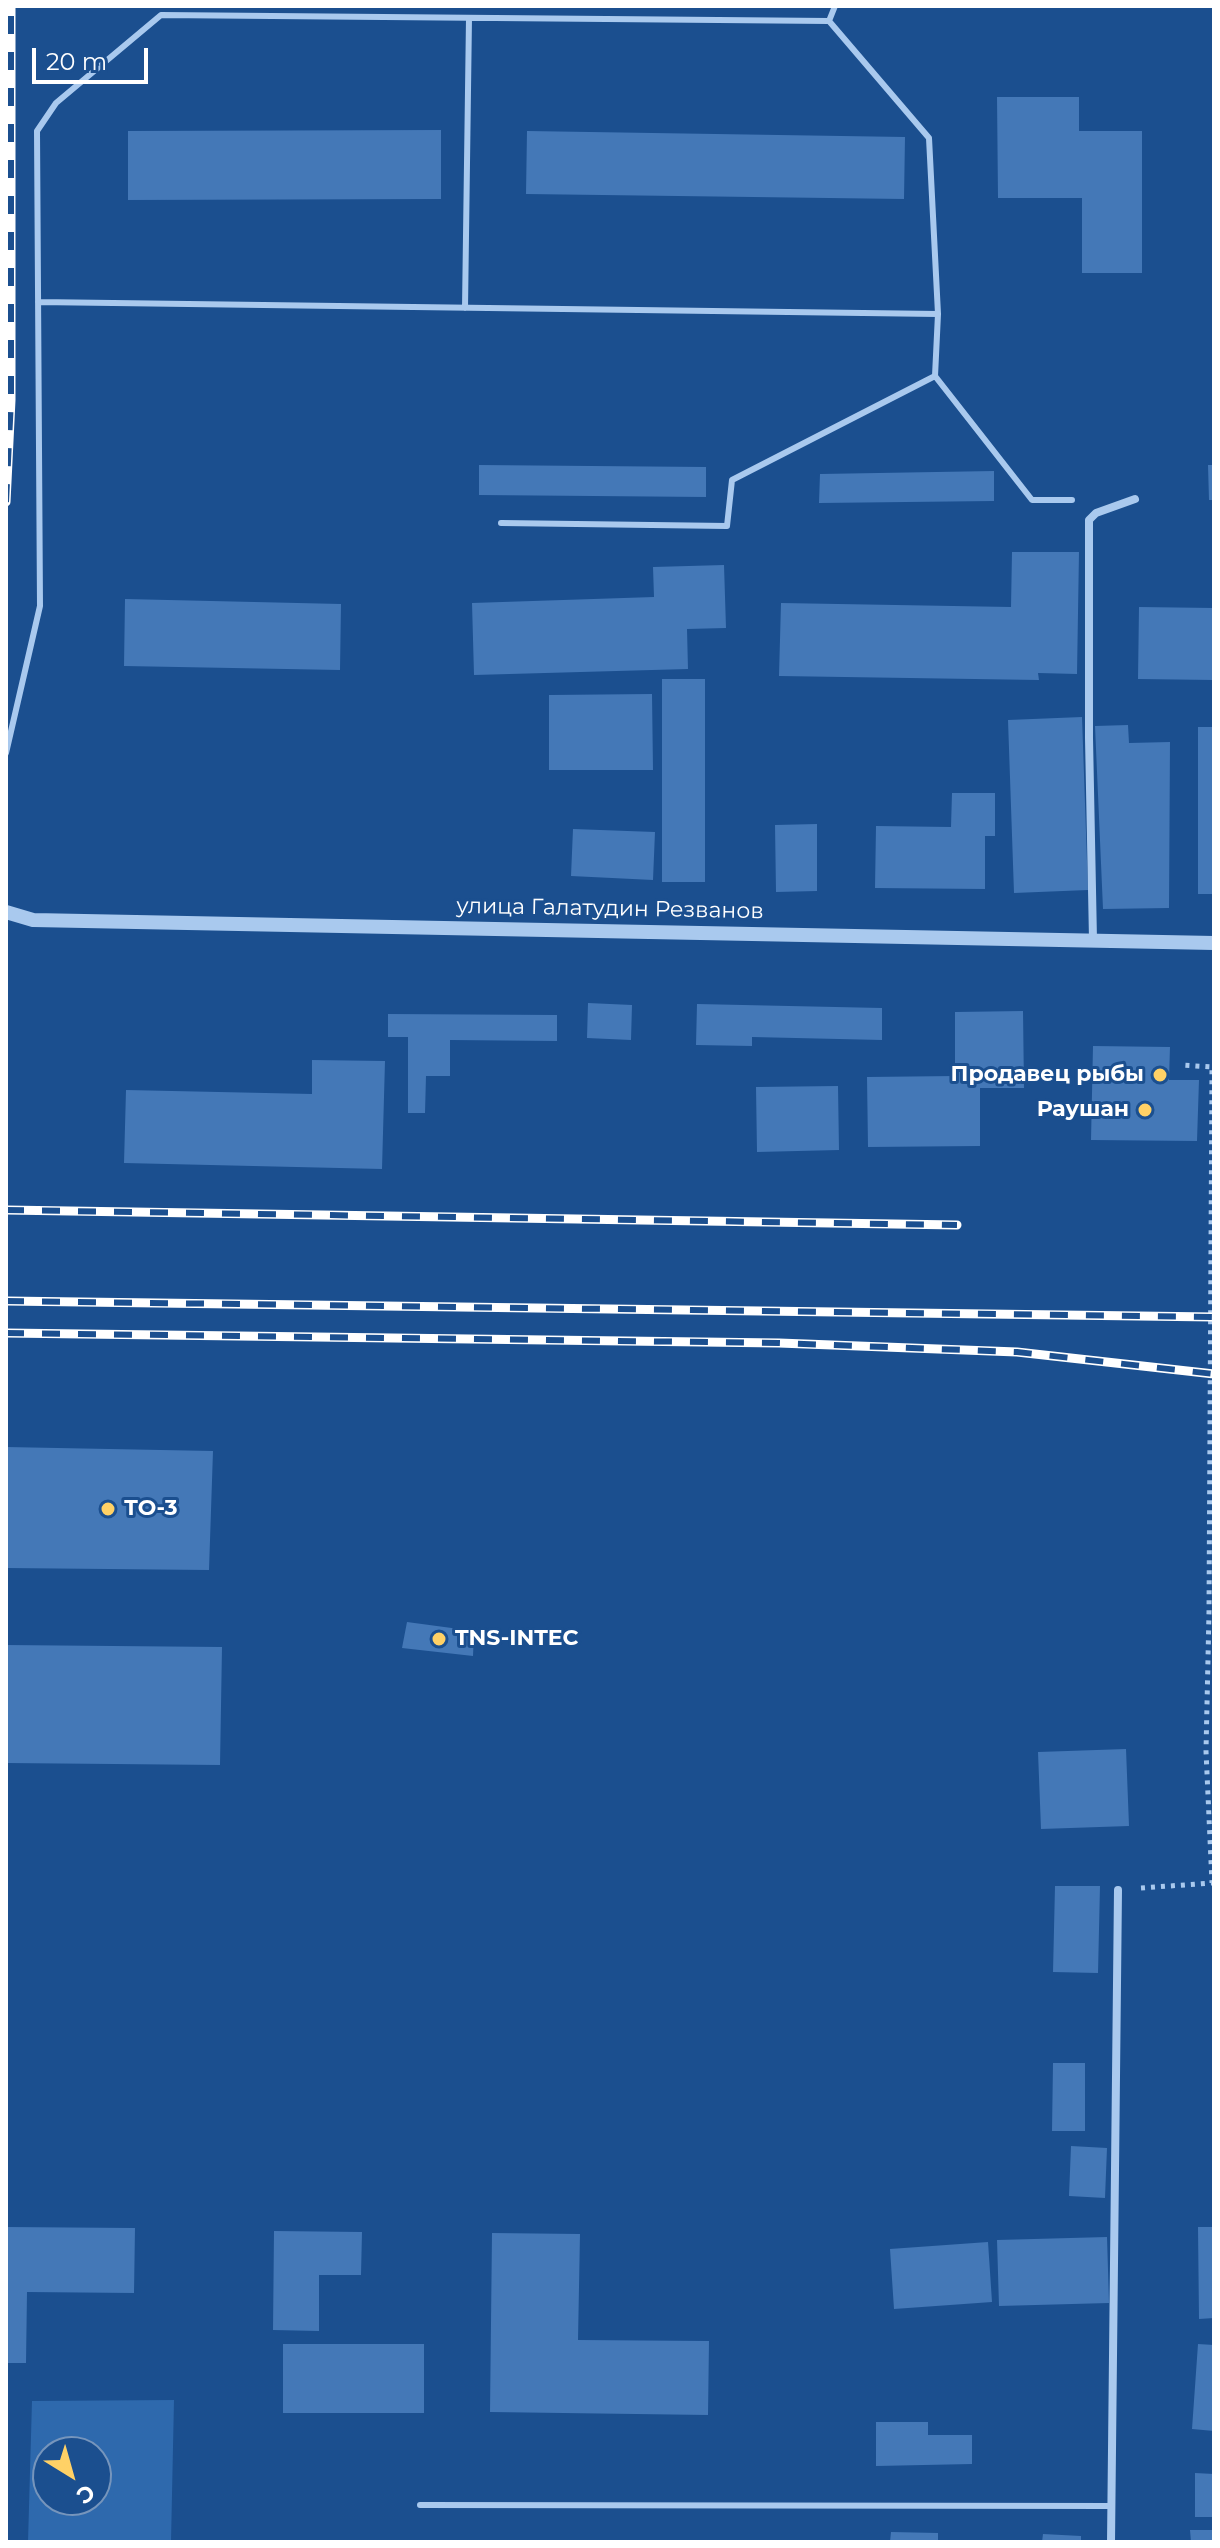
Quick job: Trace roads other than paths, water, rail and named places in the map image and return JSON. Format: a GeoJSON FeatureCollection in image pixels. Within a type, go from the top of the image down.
{"type":"FeatureCollection","features":[{"type":"Feature","properties":{"kind":"street"},"geometry":{"type":"LineString","coordinates":[[1093,940],[1089,520],[1096,513],[1135,499]]}},
{"type":"Feature","properties":{"kind":"street","name":"улица Галатудин Резванов"},"geometry":{"type":"LineString","coordinates":[[6,912],[33,920],[1214,943]]}},
{"type":"Feature","properties":{"kind":"street"},"geometry":{"type":"LineString","coordinates":[[1111,2542],[1118,1890]]}},
{"type":"Feature","properties":{"kind":"lane"},"geometry":{"type":"LineString","coordinates":[[829,21],[835,6]]}},
{"type":"Feature","properties":{"kind":"lane"},"geometry":{"type":"LineString","coordinates":[[6,753],[40,606],[37,131],[56,103],[161,15],[829,21],[929,138],[938,314],[935,376],[1032,500],[1072,500]]}},
{"type":"Feature","properties":{"kind":"lane"},"geometry":{"type":"LineString","coordinates":[[465,308],[469,18]]}},
{"type":"Feature","properties":{"kind":"lane"},"geometry":{"type":"LineString","coordinates":[[38,302],[938,314]]}},
{"type":"Feature","properties":{"kind":"lane"},"geometry":{"type":"LineString","coordinates":[[501,523],[727,526],[732,480],[935,376]]}},
{"type":"Feature","properties":{"kind":"lane"},"geometry":{"type":"LineString","coordinates":[[420,2505],[1111,2506]]}},
{"type":"Feature","properties":{"kind":"railway"},"geometry":{"type":"LineString","coordinates":[[6,502],[11,400],[11,6]]}},
{"type":"Feature","properties":{"kind":"railway"},"geometry":{"type":"LineString","coordinates":[[6,1210],[957,1225]]}},
{"type":"Feature","properties":{"kind":"railway"},"geometry":{"type":"LineString","coordinates":[[6,1301],[1214,1317]]}},
{"type":"Feature","properties":{"kind":"railway"},"geometry":{"type":"LineString","coordinates":[[6,1333],[779,1343],[1017,1352],[1214,1374]]}},
{"type":"Feature","properties":{"kind":"place","name":"Продавец рыбы"},"geometry":{"type":"Point","coordinates":[1160,1075]}},
{"type":"Feature","properties":{"kind":"place","name":"Раушан"},"geometry":{"type":"Point","coordinates":[1145,1110]}},
{"type":"Feature","properties":{"kind":"place","name":"ТО-3"},"geometry":{"type":"Point","coordinates":[108,1509]}},
{"type":"Feature","properties":{"kind":"place","name":"TNS-INTEC"},"geometry":{"type":"Point","coordinates":[439,1639]}}]}
